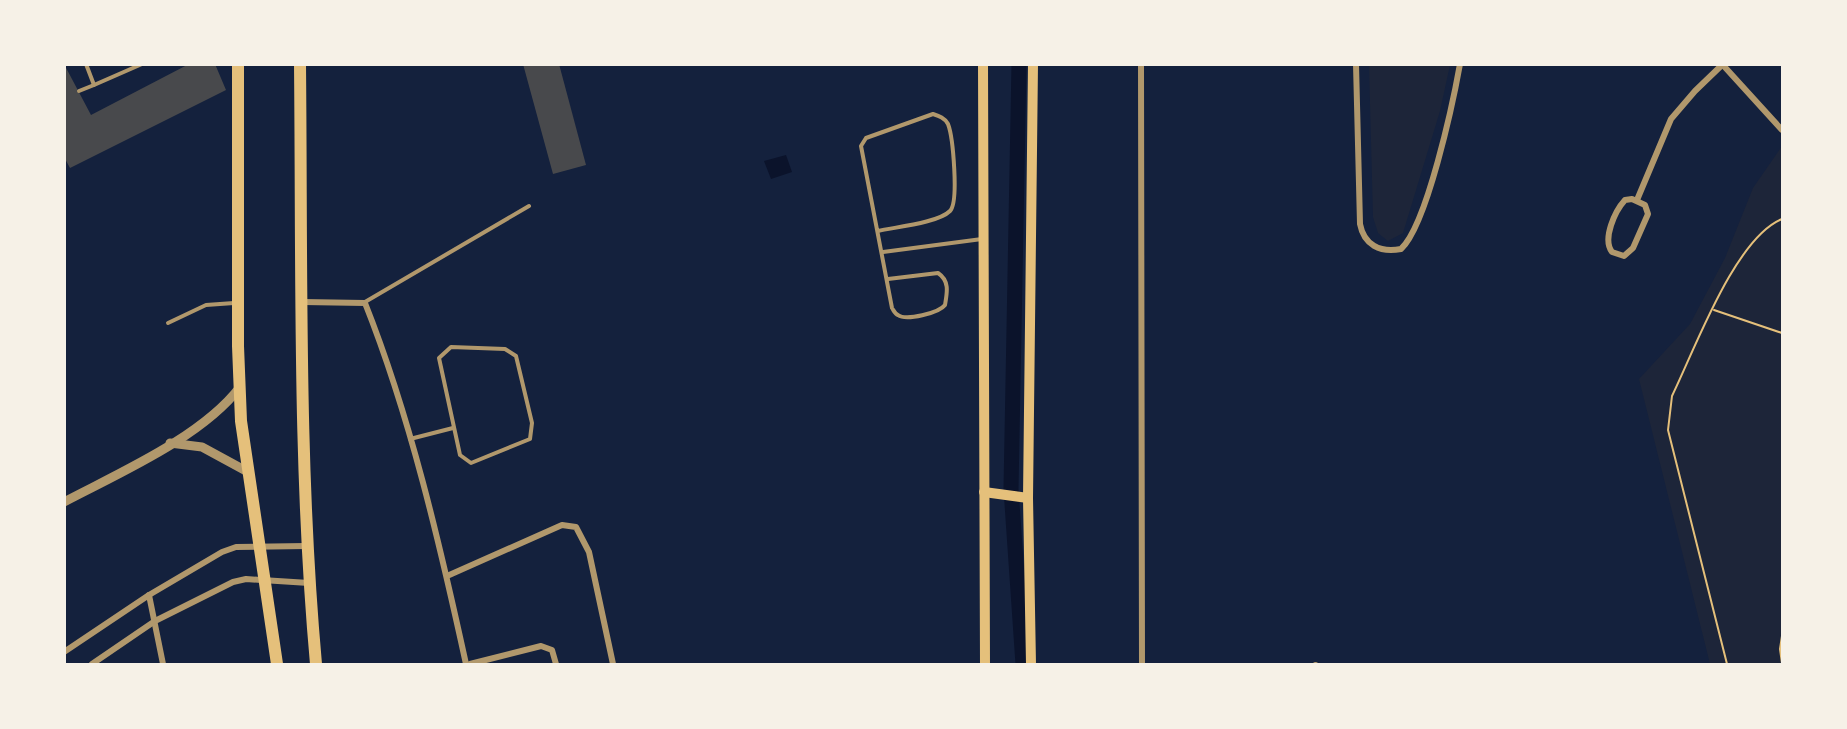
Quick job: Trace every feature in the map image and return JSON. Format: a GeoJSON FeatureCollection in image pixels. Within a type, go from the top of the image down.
{"type":"FeatureCollection","features":[{"type":"Feature","properties":{"kind":"main road"},"geometry":{"type":"LineString","coordinates":[[238,64],[240,387],[262,580],[276,664]]}},
{"type":"Feature","properties":{"kind":"main road"},"geometry":{"type":"LineString","coordinates":[[300,64],[302,424],[306,546],[316,664]]}},
{"type":"Feature","properties":{"kind":"main road"},"geometry":{"type":"LineString","coordinates":[[983,64],[983,239],[989,493],[985,664]]}},
{"type":"Feature","properties":{"kind":"main road"},"geometry":{"type":"LineString","coordinates":[[1031,664],[1024,498],[1033,64]]}},
{"type":"Feature","properties":{"kind":"main road"},"geometry":{"type":"LineString","coordinates":[[989,493],[1024,498]]}},
{"type":"Feature","properties":{"kind":"street"},"geometry":{"type":"LineString","coordinates":[[1141,64],[1142,664]]}},
{"type":"Feature","properties":{"kind":"street"},"geometry":{"type":"LineString","coordinates":[[1356,64],[1360,224],[1362,235],[1371,245],[1388,251],[1401,249],[1415,231],[1453,101],[1460,64]]}},
{"type":"Feature","properties":{"kind":"street"},"geometry":{"type":"LineString","coordinates":[[1637,200],[1671,119],[1695,91],[1723,65],[1782,130]]}},
{"type":"Feature","properties":{"kind":"street"},"geometry":{"type":"LineString","coordinates":[[1637,200],[1647,207],[1646,219],[1631,252],[1624,256],[1617,254],[1607,243],[1618,209],[1625,201],[1637,200]]}},
{"type":"Feature","properties":{"kind":"street"},"geometry":{"type":"LineString","coordinates":[[303,302],[365,303],[382,346],[409,440],[447,576],[468,664],[541,646],[552,650],[556,664]]}},
{"type":"Feature","properties":{"kind":"street"},"geometry":{"type":"LineString","coordinates":[[64,502],[170,443],[213,416],[240,387]]}},
{"type":"Feature","properties":{"kind":"street"},"geometry":{"type":"LineString","coordinates":[[170,443],[202,447],[248,472]]}},
{"type":"Feature","properties":{"kind":"street"},"geometry":{"type":"LineString","coordinates":[[447,576],[562,525],[576,527],[589,552],[613,664]]}},
{"type":"Feature","properties":{"kind":"street"},"geometry":{"type":"LineString","coordinates":[[64,652],[149,595],[222,552],[258,546],[306,546]]}},
{"type":"Feature","properties":{"kind":"street"},"geometry":{"type":"LineString","coordinates":[[92,664],[156,621],[233,582],[246,579],[309,583]]}},
{"type":"Feature","properties":{"kind":"street"},"geometry":{"type":"LineString","coordinates":[[149,595],[163,664]]}},
{"type":"Feature","properties":{"kind":"lane"},"geometry":{"type":"LineString","coordinates":[[86,64],[94,85]]}},
{"type":"Feature","properties":{"kind":"lane"},"geometry":{"type":"LineString","coordinates":[[79,91],[142,64]]}},
{"type":"Feature","properties":{"kind":"lane"},"geometry":{"type":"LineString","coordinates":[[878,231],[935,219],[949,212],[953,207],[954,169],[948,124],[939,116],[933,114],[864,141],[861,151],[863,166],[878,231],[883,252],[892,308],[896,315],[902,317],[937,312],[945,305],[946,280],[938,273],[888,279]]}},
{"type":"Feature","properties":{"kind":"lane"},"geometry":{"type":"LineString","coordinates":[[365,303],[529,206]]}},
{"type":"Feature","properties":{"kind":"lane"},"geometry":{"type":"LineString","coordinates":[[883,252],[983,239]]}},
{"type":"Feature","properties":{"kind":"lane"},"geometry":{"type":"LineString","coordinates":[[168,323],[206,305],[238,303]]}},
{"type":"Feature","properties":{"kind":"lane"},"geometry":{"type":"LineString","coordinates":[[451,347],[506,349],[516,356],[532,423],[530,439],[471,463],[460,455],[453,428],[441,372],[439,358],[441,354],[451,347]]}},
{"type":"Feature","properties":{"kind":"lane"},"geometry":{"type":"LineString","coordinates":[[409,440],[453,428]]}},
{"type":"Feature","properties":{"kind":"path"},"geometry":{"type":"LineString","coordinates":[[1727,664],[1668,430],[1672,396],[1742,253],[1762,232],[1782,219]]}},
{"type":"Feature","properties":{"kind":"path"},"geometry":{"type":"LineString","coordinates":[[1714,310],[1782,333]]}},
{"type":"Feature","properties":{"kind":"path"},"geometry":{"type":"LineString","coordinates":[[1782,636],[1780,649],[1782,663]]}},
{"type":"Feature","properties":{"kind":"shaded area"},"geometry":{"type":"Polygon","coordinates":[[[1369,65],[1450,65],[1440,111],[1403,233],[1388,241],[1378,233],[1373,217],[1369,65]]]}},
{"type":"Feature","properties":{"kind":"shaded area"},"geometry":{"type":"Polygon","coordinates":[[[1782,146],[1782,664],[1710,664],[1639,379],[1690,324],[1725,258],[1753,188],[1782,146]]]}},
{"type":"Feature","properties":{"kind":"shaded area"},"geometry":{"type":"Polygon","coordinates":[[[786,155],[792,172],[771,179],[764,161],[786,155]]]}},
{"type":"Feature","properties":{"kind":"building"},"geometry":{"type":"Polygon","coordinates":[[[64,64],[91,115],[189,64],[215,64],[226,90],[70,168],[64,157],[64,64]]]}},
{"type":"Feature","properties":{"kind":"building"},"geometry":{"type":"Polygon","coordinates":[[[523,64],[559,64],[586,165],[553,174],[523,64]]]}},
{"type":"Feature","properties":{"kind":"waterway"},"geometry":{"type":"LineString","coordinates":[[1019,64],[1011,489],[1023,664]]}}]}
